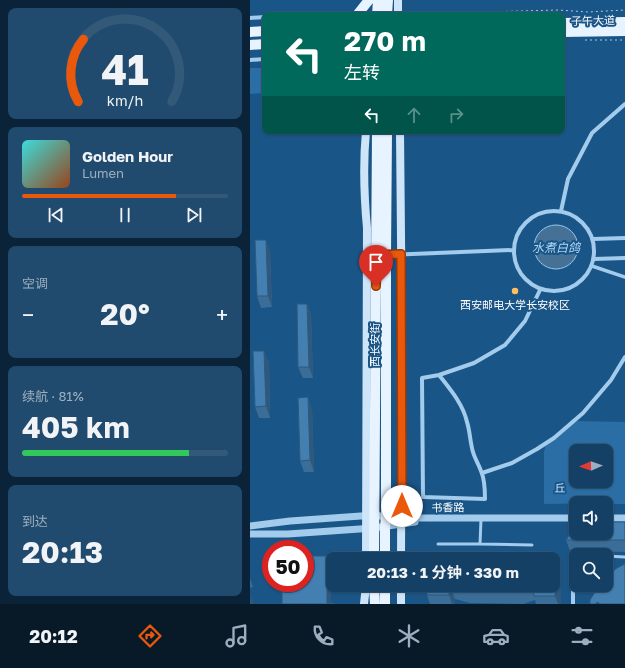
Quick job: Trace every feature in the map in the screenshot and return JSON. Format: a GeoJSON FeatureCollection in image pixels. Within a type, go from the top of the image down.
{"type":"FeatureCollection","features":[{"type":"Feature","properties":{"kind":"main road"},"geometry":{"type":"LineString","coordinates":[[388,0],[388,12]]}},
{"type":"Feature","properties":{"kind":"main road"},"geometry":{"type":"LineString","coordinates":[[398,0],[400,12]]}},
{"type":"Feature","properties":{"kind":"main road"},"geometry":{"type":"LineString","coordinates":[[360,12],[370,1],[376,12]]}},
{"type":"Feature","properties":{"kind":"main road","name":"子午大道"},"geometry":{"type":"LineString","coordinates":[[565,23],[625,22]]}},
{"type":"Feature","properties":{"kind":"main road"},"geometry":{"type":"LineString","coordinates":[[250,32],[262,31]]}},
{"type":"Feature","properties":{"kind":"main road","name":"子午大道"},"geometry":{"type":"LineString","coordinates":[[565,32],[625,31]]}},
{"type":"Feature","properties":{"kind":"main road"},"geometry":{"type":"LineString","coordinates":[[250,45],[262,44]]}},
{"type":"Feature","properties":{"kind":"main road"},"geometry":{"type":"LineString","coordinates":[[366,134],[365,207],[367,228],[371,516]]}},
{"type":"Feature","properties":{"kind":"main road","name":"西长安街"},"geometry":{"type":"LineString","coordinates":[[377,134],[381,255],[386,522],[385,552]]}},
{"type":"Feature","properties":{"kind":"main road","name":"西长安街"},"geometry":{"type":"LineString","coordinates":[[373,552],[370,528],[387,134]]}},
{"type":"Feature","properties":{"kind":"main road"},"geometry":{"type":"LineString","coordinates":[[400,134],[401,552]]}},
{"type":"Feature","properties":{"kind":"main road"},"geometry":{"type":"LineString","coordinates":[[367,552],[370,528]]}},
{"type":"Feature","properties":{"kind":"main road"},"geometry":{"type":"LineString","coordinates":[[364,604],[365,592]]}},
{"type":"Feature","properties":{"kind":"main road"},"geometry":{"type":"LineString","coordinates":[[374,592],[375,604]]}},
{"type":"Feature","properties":{"kind":"main road"},"geometry":{"type":"LineString","coordinates":[[385,592],[385,604]]}},
{"type":"Feature","properties":{"kind":"main road"},"geometry":{"type":"LineString","coordinates":[[401,592],[401,604]]}},
{"type":"Feature","properties":{"kind":"street"},"geometry":{"type":"LineString","coordinates":[[250,18],[262,17]]}},
{"type":"Feature","properties":{"kind":"street"},"geometry":{"type":"LineString","coordinates":[[250,60],[262,59]]}},
{"type":"Feature","properties":{"kind":"street"},"geometry":{"type":"LineString","coordinates":[[561,211],[568,179],[592,133],[625,104]]}},
{"type":"Feature","properties":{"kind":"street"},"geometry":{"type":"LineString","coordinates":[[548,211],[561,211],[571,214],[580,220],[588,229],[593,239],[594,259],[592,266],[586,276],[576,285],[565,290],[552,292],[540,290],[528,283],[519,272],[514,259],[513,250],[518,232],[525,222],[536,214],[548,211]]}},
{"type":"Feature","properties":{"kind":"street"},"geometry":{"type":"LineString","coordinates":[[593,239],[625,238]]}},
{"type":"Feature","properties":{"kind":"street"},"geometry":{"type":"LineString","coordinates":[[381,255],[513,250]]}},
{"type":"Feature","properties":{"kind":"street"},"geometry":{"type":"LineString","coordinates":[[594,259],[625,258]]}},
{"type":"Feature","properties":{"kind":"street"},"geometry":{"type":"LineString","coordinates":[[592,266],[625,277]]}},
{"type":"Feature","properties":{"kind":"street"},"geometry":{"type":"LineString","coordinates":[[438,375],[456,396],[467,420],[472,450],[482,473],[485,499],[423,497],[422,378],[438,375],[474,363],[505,345],[525,321],[540,290]]}},
{"type":"Feature","properties":{"kind":"street"},"geometry":{"type":"LineString","coordinates":[[482,473],[512,463],[554,438],[583,413],[611,380],[625,357]]}},
{"type":"Feature","properties":{"kind":"street","name":"书香路"},"geometry":{"type":"LineString","coordinates":[[250,526],[290,521],[371,516],[386,522]]}},
{"type":"Feature","properties":{"kind":"street","name":"书香路"},"geometry":{"type":"LineString","coordinates":[[250,534],[288,534],[370,528],[386,522],[402,521],[569,518]]}},
{"type":"Feature","properties":{"kind":"street"},"geometry":{"type":"LineString","coordinates":[[613,518],[625,518]]}},
{"type":"Feature","properties":{"kind":"street","name":"书香路"},"geometry":{"type":"LineString","coordinates":[[481,520],[569,522]]}},
{"type":"Feature","properties":{"kind":"street"},"geometry":{"type":"LineString","coordinates":[[613,522],[625,523]]}},
{"type":"Feature","properties":{"kind":"street"},"geometry":{"type":"LineString","coordinates":[[573,592],[573,604]]}},
{"type":"Feature","properties":{"kind":"lane"},"geometry":{"type":"LineString","coordinates":[[480,544],[481,520]]}},
{"type":"Feature","properties":{"kind":"lane"},"geometry":{"type":"LineString","coordinates":[[438,544],[532,545]]}},
{"type":"Feature","properties":{"kind":"lane"},"geometry":{"type":"LineString","coordinates":[[613,556],[625,556]]}},
{"type":"Feature","properties":{"kind":"path"},"geometry":{"type":"LineString","coordinates":[[479,12],[558,10],[588,12],[625,10]]}},
{"type":"Feature","properties":{"kind":"path"},"geometry":{"type":"LineString","coordinates":[[586,40],[625,40]]}},
{"type":"Feature","properties":{"kind":"green space"},"geometry":{"type":"Polygon","coordinates":[[[250,68],[262,68],[262,93],[250,94],[250,68]]]}},
{"type":"Feature","properties":{"kind":"green space","name":"丘"},"geometry":{"type":"Polygon","coordinates":[[[576,421],[625,422],[625,504],[613,504],[613,496],[569,496],[569,504],[544,504],[544,452],[546,444],[576,421]]]}},
{"type":"Feature","properties":{"kind":"water","name":"水煮白鸽"},"geometry":{"type":"Polygon","coordinates":[[[552,225],[560,225],[572,231],[578,243],[578,251],[572,263],[560,269],[552,269],[540,263],[534,251],[534,243],[540,231],[552,225]]]}},
{"type":"Feature","properties":{"kind":"building"},"geometry":{"type":"Polygon","coordinates":[[[255,240],[266,240],[268,296],[257,296],[255,240]]]}},
{"type":"Feature","properties":{"kind":"building"},"geometry":{"type":"Polygon","coordinates":[[[297,304],[307,304],[309,367],[298,367],[297,304]]]}},
{"type":"Feature","properties":{"kind":"building"},"geometry":{"type":"Polygon","coordinates":[[[253,351],[264,351],[266,406],[255,407],[253,351]]]}},
{"type":"Feature","properties":{"kind":"building"},"geometry":{"type":"Polygon","coordinates":[[[308,397],[310,460],[300,461],[298,398],[308,397]]]}},
{"type":"Feature","properties":{"kind":"building"},"geometry":{"type":"Polygon","coordinates":[[[613,522],[625,522],[625,540],[613,540],[613,522]]]}},
{"type":"Feature","properties":{"kind":"building"},"geometry":{"type":"Polygon","coordinates":[[[314,556],[326,556],[327,603],[334,604],[282,604],[282,592],[314,592],[314,556]]]}},
{"type":"Feature","properties":{"kind":"building"},"geometry":{"type":"Polygon","coordinates":[[[625,564],[625,604],[600,604],[597,602],[596,604],[590,604],[590,600],[595,592],[613,592],[613,571],[625,564]]]}},
{"type":"Feature","properties":{"kind":"building"},"geometry":{"type":"Polygon","coordinates":[[[427,592],[449,592],[449,595],[427,595],[427,592]]]}},
{"type":"Feature","properties":{"kind":"building"},"geometry":{"type":"Polygon","coordinates":[[[534,592],[555,592],[555,596],[534,596],[534,592]]]}},
{"type":"Feature","properties":{"kind":"place","name":"西安邮电大学长安校区"},"geometry":{"type":"Point","coordinates":[515,291]}},
{"type":"Feature","properties":{"kind":"route"},"geometry":{"type":"LineString","coordinates":[[376,286],[377,255],[401,254],[402,506]]}}]}
